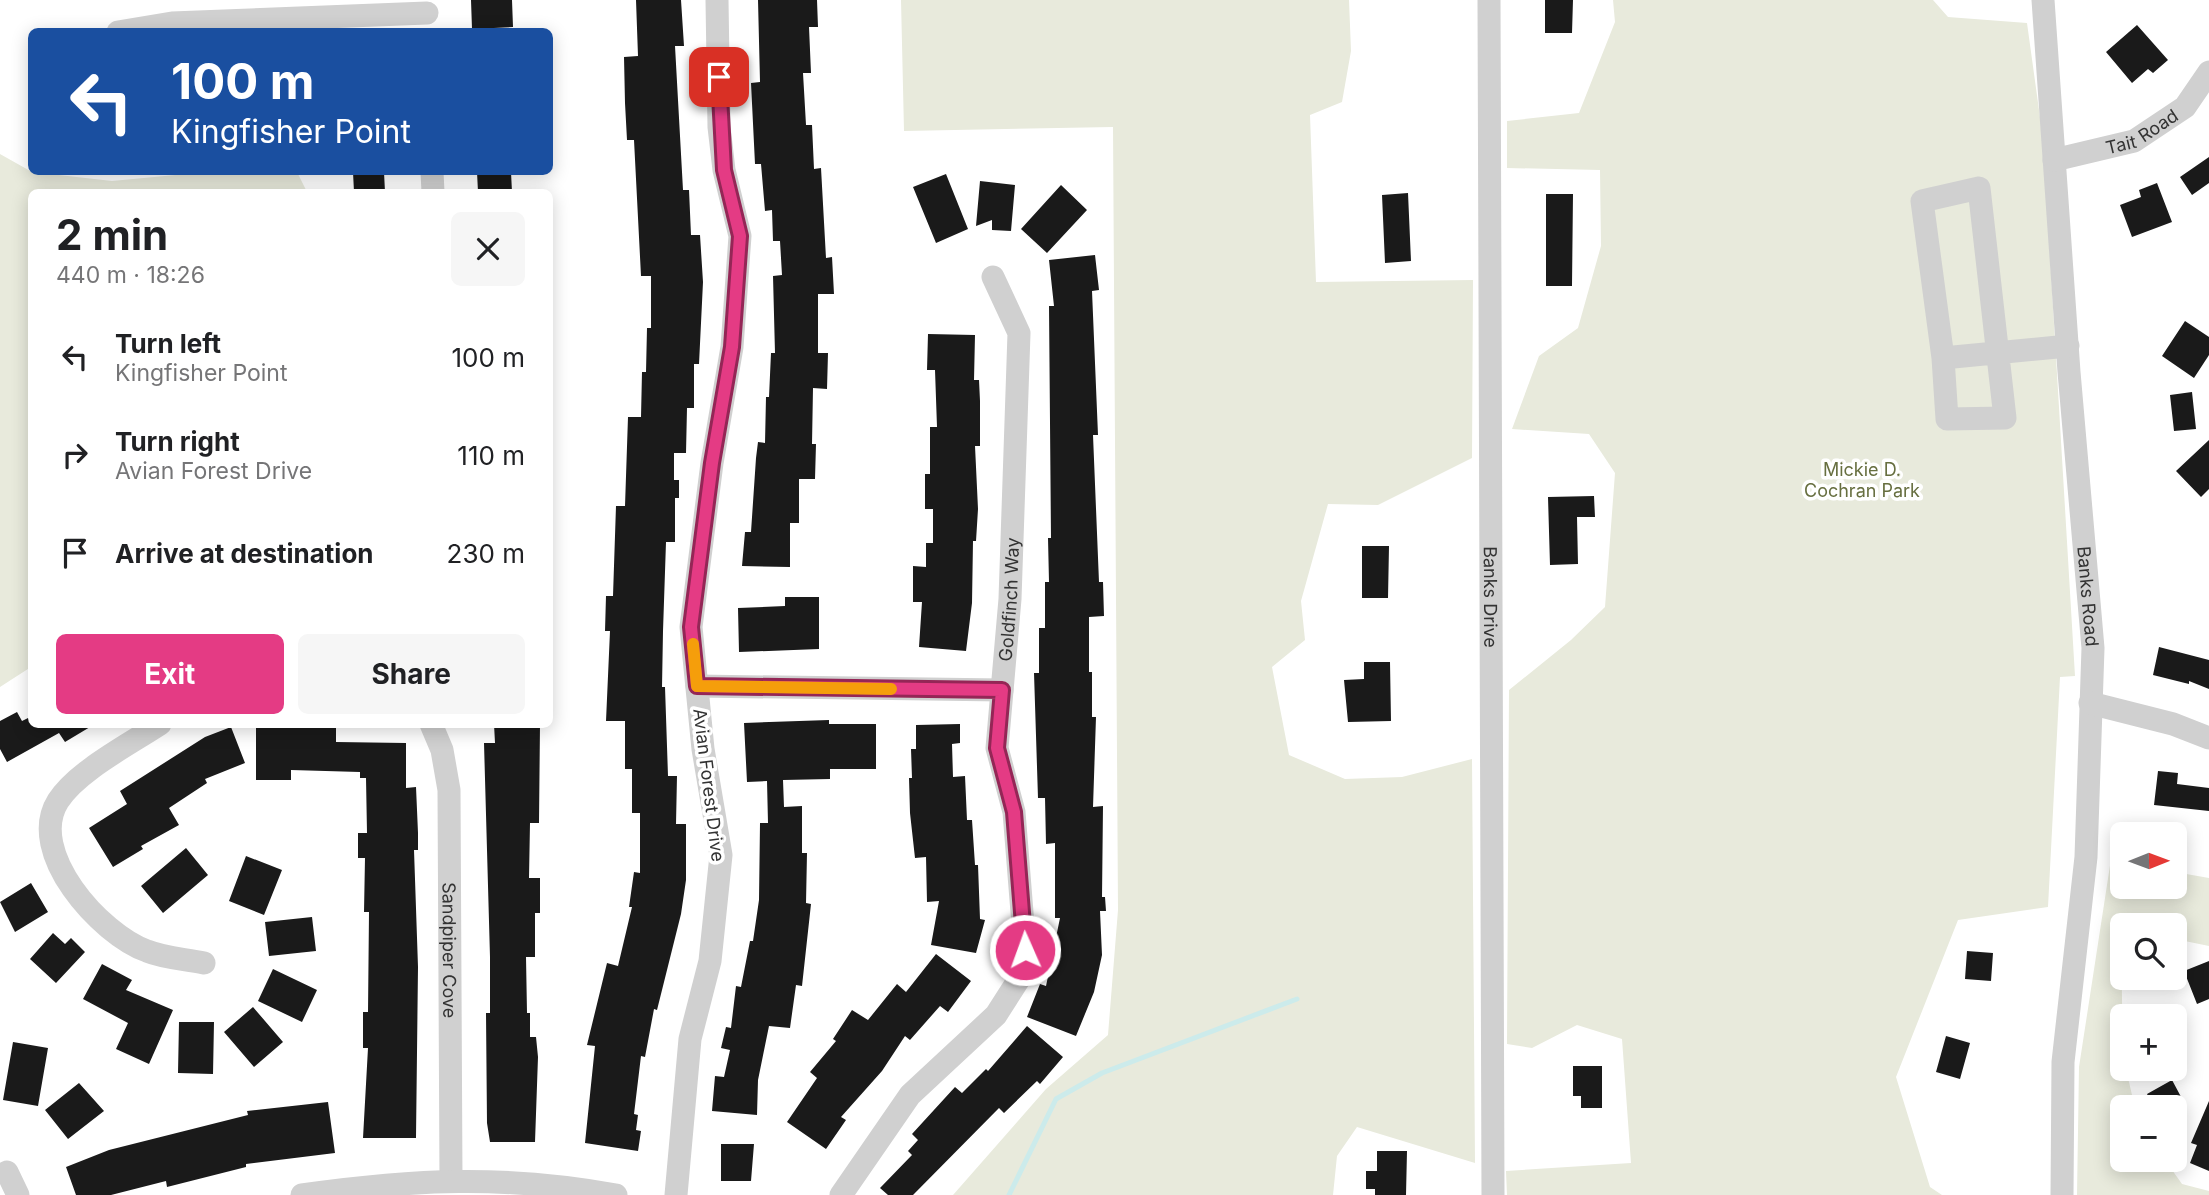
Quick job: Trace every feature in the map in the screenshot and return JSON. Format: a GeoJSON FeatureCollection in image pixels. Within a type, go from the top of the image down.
{"type":"FeatureCollection","features":[{"type":"Feature","properties":{"kind":"street","name":"Avian Forest Drive"},"geometry":{"type":"LineString","coordinates":[[677,1195],[690,1039],[710,961],[721,855],[703,749],[691,627],[712,463],[732,347],[740,236],[724,170],[719,127],[717,0]]}},
{"type":"Feature","properties":{"kind":"street","name":"Banks Drive"},"geometry":{"type":"LineString","coordinates":[[1489,0],[1493,1195]]}},
{"type":"Feature","properties":{"kind":"street","name":"Banks Road"},"geometry":{"type":"LineString","coordinates":[[2043,0],[2067,346],[2093,648],[2086,857],[2063,1062],[2062,1195]]}},
{"type":"Feature","properties":{"kind":"street"},"geometry":{"type":"LineString","coordinates":[[142,28],[172,23],[427,15]]}},
{"type":"Feature","properties":{"kind":"street","name":"Tait Road"},"geometry":{"type":"LineString","coordinates":[[2054,160],[2134,141],[2185,107],[2209,72]]}},
{"type":"Feature","properties":{"kind":"street"},"geometry":{"type":"LineString","coordinates":[[1979,188],[2000,353],[2005,418],[1947,419],[1943,358],[1923,201],[1979,188]]}},
{"type":"Feature","properties":{"kind":"street","name":"Goldfinch Way"},"geometry":{"type":"LineString","coordinates":[[841,1195],[910,1094],[996,1015],[1019,979],[1025,950],[1014,812],[997,748],[1010,599],[1019,333],[993,277]]}},
{"type":"Feature","properties":{"kind":"street"},"geometry":{"type":"LineString","coordinates":[[1943,358],[2067,346]]}},
{"type":"Feature","properties":{"kind":"street"},"geometry":{"type":"LineString","coordinates":[[697,686],[1002,690]]}},
{"type":"Feature","properties":{"kind":"street"},"geometry":{"type":"LineString","coordinates":[[2090,704],[2173,724],[2209,738]]}},
{"type":"Feature","properties":{"kind":"street"},"geometry":{"type":"LineString","coordinates":[[154,728],[69,788],[54,809],[51,842],[75,891],[110,929],[148,952],[204,963]]}},
{"type":"Feature","properties":{"kind":"street","name":"Sandpiper Cove"},"geometry":{"type":"LineString","coordinates":[[433,728],[442,750],[449,790],[451,1179]]}},
{"type":"Feature","properties":{"kind":"street"},"geometry":{"type":"LineString","coordinates":[[7,1172],[18,1195]]}},
{"type":"Feature","properties":{"kind":"street"},"geometry":{"type":"LineString","coordinates":[[302,1195],[451,1179],[518,1182],[616,1195]]}},
{"type":"Feature","properties":{"kind":"green space"},"geometry":{"type":"Polygon","coordinates":[[[901,0],[1349,0],[1351,51],[1342,102],[1310,115],[1316,282],[1473,280],[1472,458],[1378,505],[1328,504],[1301,601],[1305,640],[1272,667],[1289,755],[1345,779],[1402,777],[1472,759],[1475,1163],[1357,1127],[1337,1156],[1333,1195],[953,1195],[1046,1089],[1108,1035],[1118,910],[1113,127],[904,131],[901,0]]]}},
{"type":"Feature","properties":{"kind":"green space","name":"Mickie D. Cochran Park"},"geometry":{"type":"Polygon","coordinates":[[[1613,0],[1933,0],[1948,17],[2027,23],[2043,139],[2075,676],[2060,677],[2048,907],[1958,920],[1896,1077],[1930,1187],[1942,1195],[1507,1195],[1506,1171],[1631,1163],[1622,1039],[1577,1025],[1532,1048],[1507,1044],[1509,690],[1571,640],[1605,607],[1615,473],[1589,434],[1512,429],[1539,356],[1578,328],[1601,246],[1600,170],[1507,168],[1507,121],[1579,113],[1615,22],[1613,0]]]}},
{"type":"Feature","properties":{"kind":"green space"},"geometry":{"type":"Polygon","coordinates":[[[0,154],[28,170],[28,175],[59,175],[112,181],[175,175],[298,175],[306,189],[28,189],[28,669],[0,687],[0,154]]]}},
{"type":"Feature","properties":{"kind":"green space"},"geometry":{"type":"Polygon","coordinates":[[[2110,866],[2110,900],[2188,900],[2188,874],[2209,878],[2209,946],[2187,941],[2187,913],[2110,913],[2110,990],[2122,990],[2122,1004],[2110,1004],[2110,1081],[2129,1081],[2132,1095],[2110,1095],[2110,1172],[2174,1172],[2182,1184],[2209,1191],[2209,1195],[2077,1195],[2079,1067],[2110,866]]]}},
{"type":"Feature","properties":{"kind":"building"},"geometry":{"type":"Polygon","coordinates":[[[471,0],[512,0],[513,27],[472,28],[471,0]]]}},
{"type":"Feature","properties":{"kind":"building"},"geometry":{"type":"Polygon","coordinates":[[[636,0],[681,0],[684,46],[675,46],[683,190],[689,190],[691,235],[700,235],[703,282],[699,364],[694,364],[694,408],[687,408],[686,453],[674,453],[674,480],[679,480],[679,498],[675,498],[675,542],[666,542],[663,631],[662,687],[665,687],[668,776],[677,776],[676,824],[686,824],[686,880],[681,914],[657,1010],[654,1009],[645,1057],[641,1056],[634,1114],[638,1115],[636,1130],[641,1131],[638,1151],[585,1143],[595,1046],[587,1045],[607,963],[618,966],[632,907],[629,907],[634,872],[640,873],[640,813],[632,813],[632,769],[625,769],[625,721],[606,721],[610,631],[605,631],[606,596],[613,596],[616,506],[625,506],[628,417],[641,417],[642,372],[646,372],[647,328],[651,328],[651,276],[641,276],[634,140],[627,140],[625,103],[624,57],[638,56],[636,0]]]}},
{"type":"Feature","properties":{"kind":"building"},"geometry":{"type":"Polygon","coordinates":[[[758,0],[817,0],[818,27],[809,27],[811,73],[803,73],[806,125],[812,125],[814,169],[821,168],[826,258],[832,257],[834,294],[818,294],[818,353],[828,353],[827,389],[813,388],[812,444],[816,444],[815,479],[799,479],[799,523],[790,523],[790,567],[742,566],[745,532],[751,532],[758,442],[765,443],[771,353],[775,353],[773,276],[782,275],[780,241],[773,241],[772,210],[765,211],[761,164],[755,164],[751,83],[760,82],[758,0]]]}},
{"type":"Feature","properties":{"kind":"building"},"geometry":{"type":"Polygon","coordinates":[[[1545,0],[1573,0],[1572,33],[1545,33],[1545,0]]]}},
{"type":"Feature","properties":{"kind":"building"},"geometry":{"type":"Polygon","coordinates":[[[2137,25],[2168,60],[2153,73],[2148,69],[2132,83],[2106,52],[2137,25]]]}},
{"type":"Feature","properties":{"kind":"building"},"geometry":{"type":"Polygon","coordinates":[[[2209,157],[2209,183],[2192,195],[2180,177],[2209,157]]]}},
{"type":"Feature","properties":{"kind":"building"},"geometry":{"type":"Polygon","coordinates":[[[946,174],[968,229],[936,243],[913,187],[946,174]]]}},
{"type":"Feature","properties":{"kind":"building"},"geometry":{"type":"Polygon","coordinates":[[[353,175],[384,175],[385,189],[354,189],[353,175]]]}},
{"type":"Feature","properties":{"kind":"building"},"geometry":{"type":"Polygon","coordinates":[[[477,175],[511,175],[512,189],[478,189],[477,175]]]}},
{"type":"Feature","properties":{"kind":"building"},"geometry":{"type":"Polygon","coordinates":[[[980,181],[1015,185],[1011,231],[992,230],[992,220],[976,226],[980,181]]]}},
{"type":"Feature","properties":{"kind":"building"},"geometry":{"type":"Polygon","coordinates":[[[2157,183],[2172,222],[2132,237],[2120,205],[2141,197],[2139,190],[2157,183]]]}},
{"type":"Feature","properties":{"kind":"building"},"geometry":{"type":"Polygon","coordinates":[[[1061,185],[1087,210],[1047,253],[1021,229],[1061,185]]]}},
{"type":"Feature","properties":{"kind":"building"},"geometry":{"type":"Polygon","coordinates":[[[1408,193],[1411,261],[1385,263],[1382,195],[1408,193]]]}},
{"type":"Feature","properties":{"kind":"building"},"geometry":{"type":"Polygon","coordinates":[[[1546,194],[1573,194],[1572,286],[1546,286],[1546,194]]]}},
{"type":"Feature","properties":{"kind":"building"},"geometry":{"type":"Polygon","coordinates":[[[1095,255],[1099,290],[1092,291],[1098,435],[1093,435],[1099,582],[1103,582],[1104,616],[1089,617],[1089,672],[1092,672],[1092,717],[1096,717],[1093,807],[1103,806],[1102,897],[1105,897],[1106,911],[1100,911],[1102,955],[1094,992],[1076,1036],[1027,1017],[1040,984],[1046,986],[1060,918],[1055,918],[1055,843],[1046,844],[1045,798],[1038,798],[1034,673],[1039,673],[1039,628],[1045,628],[1045,582],[1049,582],[1048,538],[1051,538],[1049,306],[1054,306],[1049,260],[1095,255]]]}},
{"type":"Feature","properties":{"kind":"building"},"geometry":{"type":"Polygon","coordinates":[[[2185,321],[2209,337],[2209,355],[2194,378],[2162,356],[2185,321]]]}},
{"type":"Feature","properties":{"kind":"building"},"geometry":{"type":"Polygon","coordinates":[[[928,334],[975,335],[974,380],[979,380],[980,446],[975,446],[978,509],[976,541],[973,541],[972,603],[966,651],[919,647],[922,602],[913,602],[913,566],[926,567],[926,543],[933,543],[933,509],[925,509],[925,474],[930,474],[930,427],[937,427],[935,370],[927,370],[928,334]]]}},
{"type":"Feature","properties":{"kind":"building"},"geometry":{"type":"Polygon","coordinates":[[[2192,392],[2196,429],[2174,431],[2170,395],[2192,392]]]}},
{"type":"Feature","properties":{"kind":"building"},"geometry":{"type":"Polygon","coordinates":[[[2209,440],[2209,489],[2201,497],[2176,471],[2209,440]]]}},
{"type":"Feature","properties":{"kind":"building"},"geometry":{"type":"Polygon","coordinates":[[[1594,496],[1595,517],[1577,517],[1578,564],[1550,565],[1548,497],[1594,496]]]}},
{"type":"Feature","properties":{"kind":"building"},"geometry":{"type":"Polygon","coordinates":[[[1362,546],[1389,546],[1388,598],[1362,598],[1362,546]]]}},
{"type":"Feature","properties":{"kind":"building"},"geometry":{"type":"Polygon","coordinates":[[[785,597],[819,597],[819,649],[739,652],[738,608],[785,606],[785,597]]]}},
{"type":"Feature","properties":{"kind":"building"},"geometry":{"type":"Polygon","coordinates":[[[2159,647],[2209,660],[2209,689],[2189,681],[2189,684],[2153,675],[2159,647]]]}},
{"type":"Feature","properties":{"kind":"building"},"geometry":{"type":"Polygon","coordinates":[[[1364,662],[1390,662],[1391,721],[1348,722],[1344,680],[1364,679],[1364,662]]]}},
{"type":"Feature","properties":{"kind":"building"},"geometry":{"type":"Polygon","coordinates":[[[17,712],[22,721],[28,718],[28,728],[88,728],[65,742],[59,733],[7,762],[0,749],[0,721],[17,712]]]}},
{"type":"Feature","properties":{"kind":"building"},"geometry":{"type":"Polygon","coordinates":[[[829,720],[829,724],[876,724],[876,769],[830,769],[830,779],[783,780],[784,807],[802,806],[802,853],[807,853],[806,903],[811,904],[802,986],[796,985],[790,1028],[769,1026],[758,1080],[757,1115],[712,1111],[715,1076],[724,1077],[730,1050],[721,1048],[726,1027],[731,1028],[736,986],[741,987],[750,941],[753,941],[759,900],[760,823],[768,823],[767,781],[747,782],[744,723],[829,720]]]}},
{"type":"Feature","properties":{"kind":"building"},"geometry":{"type":"Polygon","coordinates":[[[960,724],[960,743],[952,744],[953,777],[965,776],[967,820],[972,820],[975,865],[978,865],[980,919],[985,920],[976,953],[931,945],[939,901],[927,902],[926,857],[915,858],[910,813],[909,778],[912,778],[911,749],[916,749],[916,725],[960,724]]]}},
{"type":"Feature","properties":{"kind":"building"},"geometry":{"type":"Polygon","coordinates":[[[231,728],[245,763],[205,779],[207,783],[169,808],[179,825],[141,846],[143,849],[113,867],[89,828],[127,804],[120,791],[205,737],[231,728]]]}},
{"type":"Feature","properties":{"kind":"building"},"geometry":{"type":"Polygon","coordinates":[[[256,728],[336,728],[336,742],[406,743],[406,788],[416,787],[418,833],[418,850],[414,850],[418,967],[416,1138],[363,1138],[368,1048],[363,1048],[363,1012],[368,1012],[369,912],[364,912],[365,858],[358,858],[358,833],[367,833],[366,778],[360,778],[360,772],[291,770],[291,780],[256,780],[256,728]]]}},
{"type":"Feature","properties":{"kind":"building"},"geometry":{"type":"Polygon","coordinates":[[[494,728],[540,728],[539,823],[530,823],[529,878],[540,878],[540,913],[535,913],[535,957],[526,957],[527,1013],[530,1013],[530,1037],[536,1037],[538,1057],[535,1142],[490,1142],[487,1123],[486,1013],[490,1013],[490,957],[484,743],[495,743],[494,728]]]}},
{"type":"Feature","properties":{"kind":"building"},"geometry":{"type":"Polygon","coordinates":[[[2158,771],[2178,773],[2177,784],[2209,788],[2209,811],[2154,805],[2158,771]]]}},
{"type":"Feature","properties":{"kind":"building"},"geometry":{"type":"Polygon","coordinates":[[[186,848],[208,875],[163,913],[141,886],[186,848]]]}},
{"type":"Feature","properties":{"kind":"building"},"geometry":{"type":"Polygon","coordinates":[[[246,856],[282,870],[264,915],[229,901],[246,856]]]}},
{"type":"Feature","properties":{"kind":"building"},"geometry":{"type":"Polygon","coordinates":[[[31,883],[48,912],[15,932],[0,902],[31,883]]]}},
{"type":"Feature","properties":{"kind":"building"},"geometry":{"type":"Polygon","coordinates":[[[312,917],[316,951],[269,956],[265,922],[312,917]]]}},
{"type":"Feature","properties":{"kind":"building"},"geometry":{"type":"Polygon","coordinates":[[[53,933],[65,944],[71,938],[85,952],[56,983],[30,959],[53,933]]]}},
{"type":"Feature","properties":{"kind":"building"},"geometry":{"type":"Polygon","coordinates":[[[1967,951],[1993,953],[1991,981],[1965,979],[1967,951]]]}},
{"type":"Feature","properties":{"kind":"building"},"geometry":{"type":"Polygon","coordinates":[[[936,954],[971,981],[948,1012],[940,1006],[910,1040],[905,1036],[882,1071],[841,1117],[846,1120],[826,1149],[787,1122],[817,1078],[810,1072],[836,1041],[833,1039],[852,1010],[868,1020],[897,984],[906,992],[936,954]]]}},
{"type":"Feature","properties":{"kind":"building"},"geometry":{"type":"Polygon","coordinates":[[[2209,961],[2209,999],[2197,1004],[2187,979],[2187,970],[2209,961]]]}},
{"type":"Feature","properties":{"kind":"building"},"geometry":{"type":"Polygon","coordinates":[[[102,964],[132,980],[126,990],[173,1010],[149,1064],[116,1049],[128,1023],[83,999],[102,964]]]}},
{"type":"Feature","properties":{"kind":"building"},"geometry":{"type":"Polygon","coordinates":[[[273,969],[317,990],[302,1022],[258,1001],[273,969]]]}},
{"type":"Feature","properties":{"kind":"building"},"geometry":{"type":"Polygon","coordinates":[[[253,1007],[283,1042],[254,1067],[224,1032],[253,1007]]]}},
{"type":"Feature","properties":{"kind":"building"},"geometry":{"type":"Polygon","coordinates":[[[179,1022],[214,1022],[213,1074],[178,1073],[179,1022]]]}},
{"type":"Feature","properties":{"kind":"building"},"geometry":{"type":"Polygon","coordinates":[[[1027,1026],[1063,1057],[1040,1084],[1037,1081],[1004,1113],[999,1108],[913,1195],[888,1195],[880,1188],[912,1155],[908,1151],[918,1140],[912,1134],[955,1087],[962,1093],[986,1069],[988,1071],[1027,1026]]]}},
{"type":"Feature","properties":{"kind":"building"},"geometry":{"type":"Polygon","coordinates":[[[1946,1036],[1970,1043],[1960,1079],[1936,1072],[1946,1036]]]}},
{"type":"Feature","properties":{"kind":"building"},"geometry":{"type":"Polygon","coordinates":[[[13,1042],[48,1048],[38,1106],[3,1100],[13,1042]]]}},
{"type":"Feature","properties":{"kind":"building"},"geometry":{"type":"Polygon","coordinates":[[[1573,1066],[1602,1066],[1602,1108],[1581,1108],[1581,1096],[1573,1096],[1573,1066]]]}},
{"type":"Feature","properties":{"kind":"building"},"geometry":{"type":"Polygon","coordinates":[[[2173,1081],[2180,1095],[2148,1095],[2173,1081]]]}},
{"type":"Feature","properties":{"kind":"building"},"geometry":{"type":"Polygon","coordinates":[[[79,1083],[104,1111],[68,1139],[45,1110],[79,1083]]]}},
{"type":"Feature","properties":{"kind":"building"},"geometry":{"type":"Polygon","coordinates":[[[2209,1101],[2209,1171],[2190,1163],[2197,1145],[2191,1143],[2209,1101]]]}},
{"type":"Feature","properties":{"kind":"building"},"geometry":{"type":"Polygon","coordinates":[[[328,1102],[335,1153],[246,1164],[246,1167],[167,1187],[166,1181],[111,1195],[76,1195],[66,1167],[109,1150],[248,1115],[247,1111],[328,1102]]]}},
{"type":"Feature","properties":{"kind":"building"},"geometry":{"type":"Polygon","coordinates":[[[721,1144],[754,1144],[751,1181],[721,1181],[721,1144]]]}},
{"type":"Feature","properties":{"kind":"building"},"geometry":{"type":"Polygon","coordinates":[[[1377,1151],[1407,1151],[1406,1195],[1375,1195],[1375,1189],[1366,1189],[1366,1171],[1377,1171],[1377,1151]]]}},
{"type":"Feature","properties":{"kind":"waterway"},"geometry":{"type":"LineString","coordinates":[[1009,1195],[1056,1099],[1102,1073],[1297,999]]}},
{"type":"Feature","properties":{"kind":"slow traffic"},"geometry":{"type":"LineString","coordinates":[[693,644],[697,686],[891,689]]}},
{"type":"Feature","properties":{"kind":"route"},"geometry":{"type":"LineString","coordinates":[[719,77],[719,127],[724,170],[740,236],[732,347],[712,463],[691,627],[697,686],[1002,690],[997,748],[1014,812],[1025,950]]}}]}
